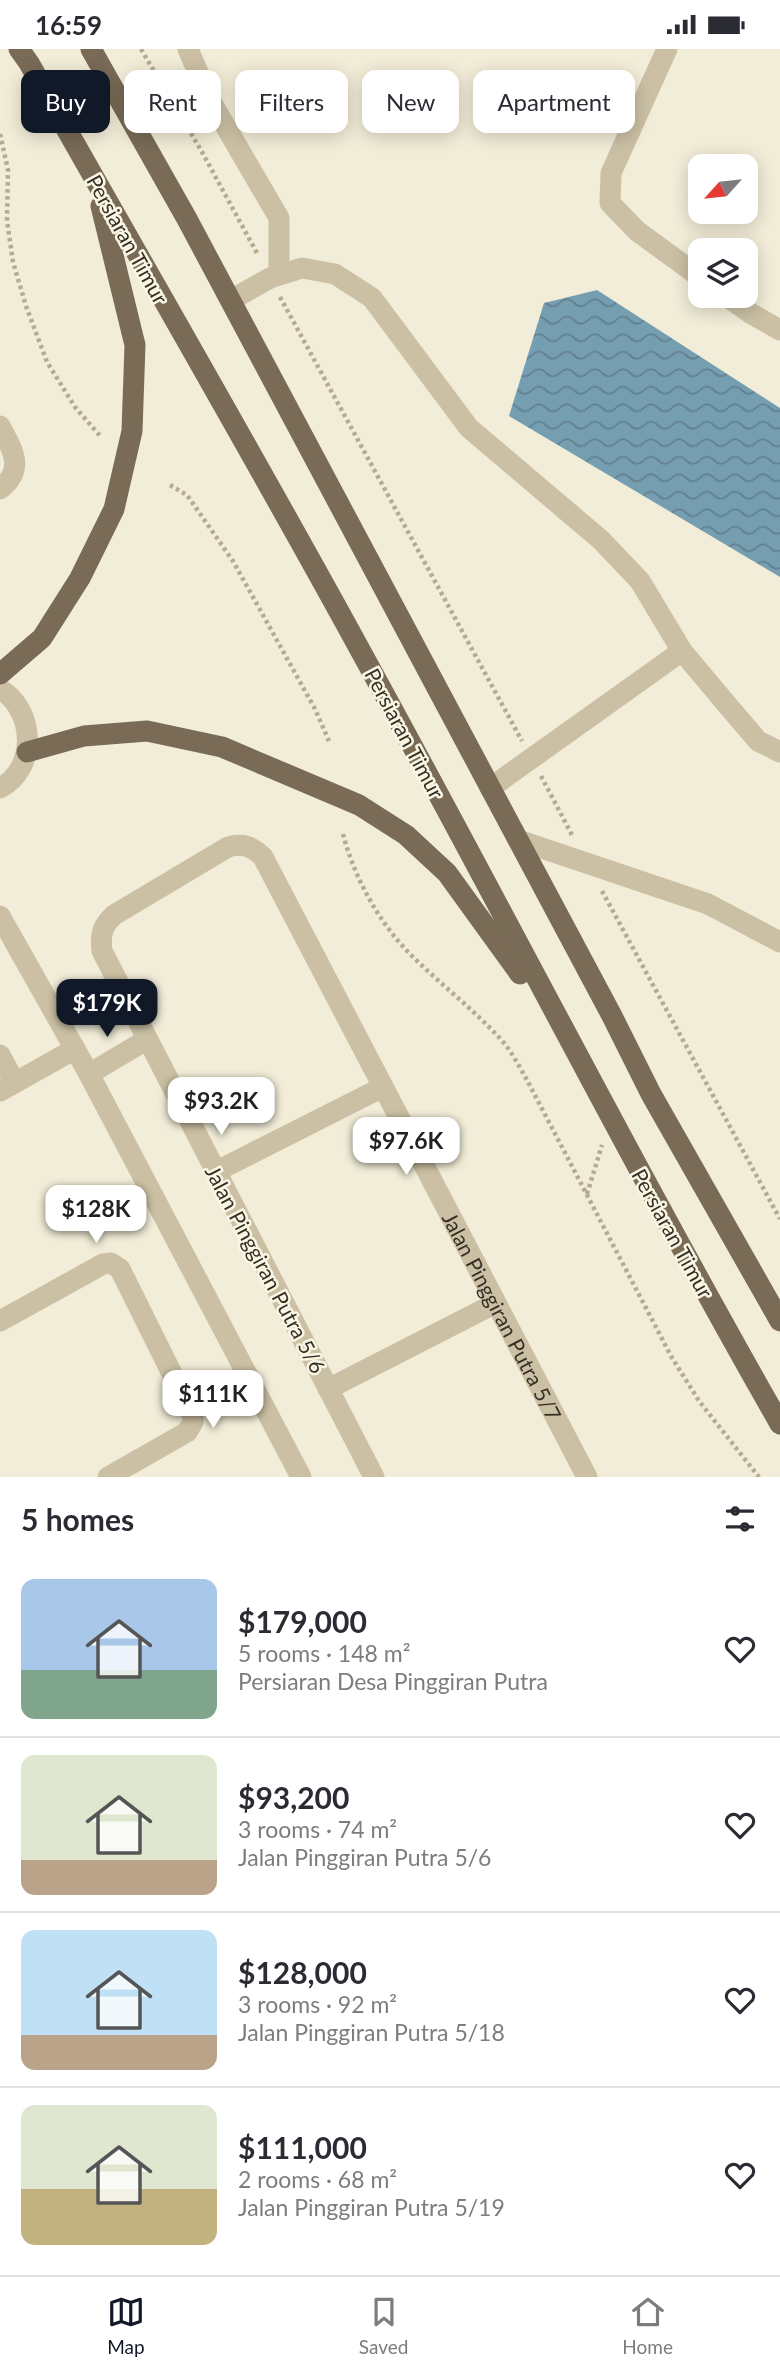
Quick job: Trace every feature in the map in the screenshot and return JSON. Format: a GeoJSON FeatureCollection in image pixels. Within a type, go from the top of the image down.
{"type":"FeatureCollection","features":[{"type":"Feature","properties":{"kind":"main road","name":"Persiaran Timur"},"geometry":{"type":"LineString","coordinates":[[19,49],[359,648],[568,1041],[780,1424]]}},
{"type":"Feature","properties":{"kind":"main road"},"geometry":{"type":"LineString","coordinates":[[91,49],[231,300],[651,1094],[780,1321]]}},
{"type":"Feature","properties":{"kind":"main road"},"geometry":{"type":"LineString","coordinates":[[0,674],[42,638],[80,578],[114,509],[132,431],[135,345],[95,180]]}},
{"type":"Feature","properties":{"kind":"main road"},"geometry":{"type":"LineString","coordinates":[[27,751],[84,736],[147,731],[222,747],[359,805],[405,835],[447,873],[568,1041]]}},
{"type":"Feature","properties":{"kind":"street"},"geometry":{"type":"LineString","coordinates":[[188,49],[209,98],[279,218],[275,277]]}},
{"type":"Feature","properties":{"kind":"street"},"geometry":{"type":"LineString","coordinates":[[667,49],[611,173],[610,203],[637,231],[688,268]]}},
{"type":"Feature","properties":{"kind":"street"},"geometry":{"type":"LineString","coordinates":[[231,300],[275,277],[302,268],[335,274],[372,298],[469,428],[601,540],[640,581],[682,651],[758,741],[780,752]]}},
{"type":"Feature","properties":{"kind":"street"},"geometry":{"type":"LineString","coordinates":[[743,308],[780,330]]}},
{"type":"Feature","properties":{"kind":"street"},"geometry":{"type":"LineString","coordinates":[[0,426],[15,457],[15,469],[10,480],[0,489]]}},
{"type":"Feature","properties":{"kind":"street"},"geometry":{"type":"LineString","coordinates":[[490,788],[682,651]]}},
{"type":"Feature","properties":{"kind":"street"},"geometry":{"type":"LineString","coordinates":[[0,689],[16,703],[24,718],[28,735],[27,751],[19,770],[3,786],[0,806]]}},
{"type":"Feature","properties":{"kind":"street"},"geometry":{"type":"LineString","coordinates":[[518,840],[708,904],[780,942]]}},
{"type":"Feature","properties":{"kind":"street","name":"Jalan Pinggiran Putra 5/6"},"geometry":{"type":"LineString","coordinates":[[262,857],[255,849],[246,846],[228,847],[114,915],[106,922],[102,931],[102,951],[374,1477]]}},
{"type":"Feature","properties":{"kind":"street","name":"Jalan Pinggiran Putra 5/7"},"geometry":{"type":"LineString","coordinates":[[262,857],[587,1477]]}},
{"type":"Feature","properties":{"kind":"street"},"geometry":{"type":"LineString","coordinates":[[0,916],[89,1074],[301,1477]]}},
{"type":"Feature","properties":{"kind":"street"},"geometry":{"type":"LineString","coordinates":[[89,1074],[146,1040]]}},
{"type":"Feature","properties":{"kind":"street"},"geometry":{"type":"LineString","coordinates":[[0,1055],[7,1087],[75,1049]]}},
{"type":"Feature","properties":{"kind":"street"},"geometry":{"type":"LineString","coordinates":[[215,1172],[383,1087]]}},
{"type":"Feature","properties":{"kind":"street"},"geometry":{"type":"LineString","coordinates":[[0,1321],[107,1263],[120,1269],[193,1416],[193,1422],[187,1432],[108,1477]]}},
{"type":"Feature","properties":{"kind":"street"},"geometry":{"type":"LineString","coordinates":[[328,1389],[496,1303]]}},
{"type":"Feature","properties":{"kind":"path"},"geometry":{"type":"LineString","coordinates":[[141,49],[275,277],[780,1219]]}},
{"type":"Feature","properties":{"kind":"path"},"geometry":{"type":"LineString","coordinates":[[0,134],[8,170],[7,221],[13,262],[26,306],[47,362],[75,407],[101,437]]}},
{"type":"Feature","properties":{"kind":"path"},"geometry":{"type":"LineString","coordinates":[[170,485],[187,495],[233,561],[315,709],[329,741]]}},
{"type":"Feature","properties":{"kind":"path"},"geometry":{"type":"LineString","coordinates":[[343,834],[358,877],[383,919],[409,953],[506,1045],[527,1080],[671,1356],[699,1401],[759,1477]]}},
{"type":"Feature","properties":{"kind":"path"},"geometry":{"type":"LineString","coordinates":[[587,1195],[610,1117]]}},
{"type":"Feature","properties":{"kind":"water"},"geometry":{"type":"Polygon","coordinates":[[[597,290],[780,408],[780,577],[509,416],[544,303],[597,290]]]}}]}
